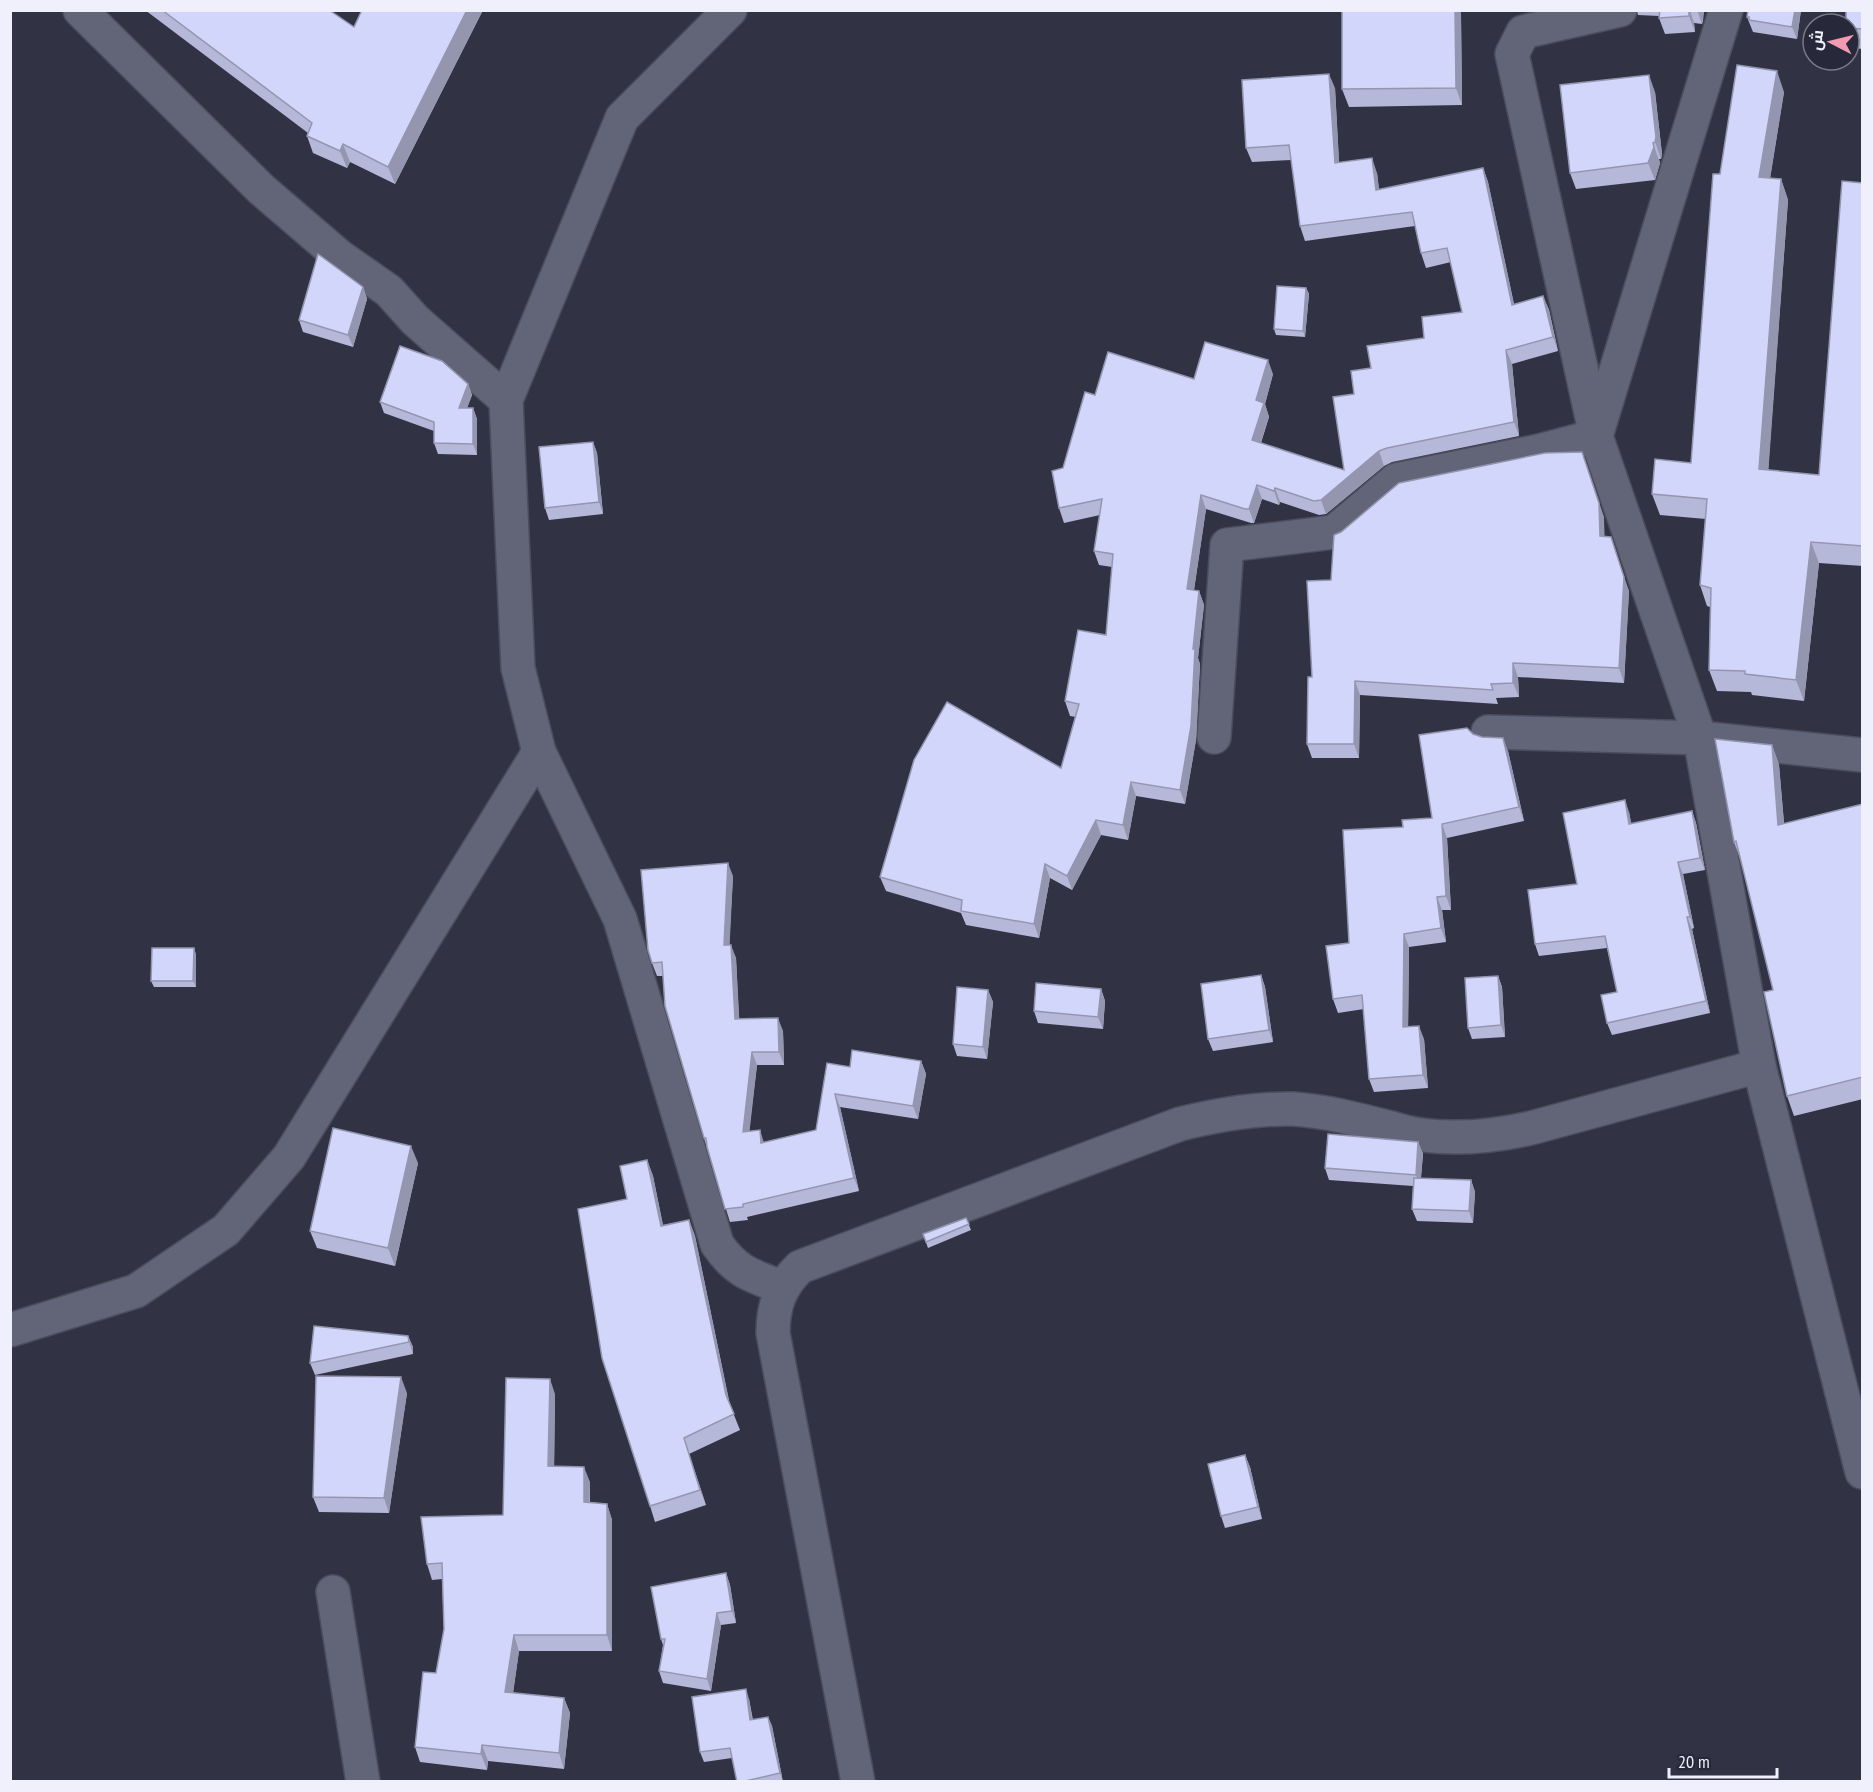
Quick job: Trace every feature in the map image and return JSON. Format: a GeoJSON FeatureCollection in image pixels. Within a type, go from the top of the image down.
{"type":"FeatureCollection","features":[{"type":"Feature","properties":{"kind":"street"},"geometry":{"type":"LineString","coordinates":[[80,10],[261,189],[339,256],[389,291],[415,320],[506,400]]}},
{"type":"Feature","properties":{"kind":"street"},"geometry":{"type":"LineString","coordinates":[[730,10],[622,118],[506,400],[518,668],[539,752],[620,919],[717,1244],[727,1259],[741,1270],[782,1287]]}},
{"type":"Feature","properties":{"kind":"street"},"geometry":{"type":"LineString","coordinates":[[1620,10],[1523,32],[1512,54],[1596,436],[1700,738],[1760,1066],[1863,1472]]}},
{"type":"Feature","properties":{"kind":"street"},"geometry":{"type":"LineString","coordinates":[[1596,436],[1726,10]]}},
{"type":"Feature","properties":{"kind":"street"},"geometry":{"type":"LineString","coordinates":[[1214,737],[1227,545],[1334,532],[1396,480],[1539,451],[1596,436]]}},
{"type":"Feature","properties":{"kind":"street"},"geometry":{"type":"LineString","coordinates":[[1488,732],[1700,738],[1863,755]]}},
{"type":"Feature","properties":{"kind":"street"},"geometry":{"type":"LineString","coordinates":[[10,1330],[136,1291],[226,1230],[289,1157],[539,752]]}},
{"type":"Feature","properties":{"kind":"street"},"geometry":{"type":"LineString","coordinates":[[858,1782],[773,1332],[773,1317],[782,1287],[800,1267],[1180,1124],[1220,1114],[1293,1109],[1338,1115],[1421,1135],[1452,1138],[1479,1137],[1531,1128],[1760,1066]]}},
{"type":"Feature","properties":{"kind":"street"},"geometry":{"type":"LineString","coordinates":[[333,1592],[363,1782]]}},
{"type":"Feature","properties":{"kind":"building"},"geometry":{"type":"Polygon","coordinates":[[[162,10],[329,10],[354,27],[362,10],[467,10],[388,167],[343,144],[340,151],[307,136],[312,123],[162,10]]]}},
{"type":"Feature","properties":{"kind":"building"},"geometry":{"type":"Polygon","coordinates":[[[1342,10],[1455,10],[1456,88],[1342,89],[1342,10]]]}},
{"type":"Feature","properties":{"kind":"building"},"geometry":{"type":"Polygon","coordinates":[[[1660,10],[1689,10],[1689,16],[1659,18],[1660,10]]]}},
{"type":"Feature","properties":{"kind":"building"},"geometry":{"type":"Polygon","coordinates":[[[1748,10],[1795,10],[1792,27],[1749,20],[1748,10]]]}},
{"type":"Feature","properties":{"kind":"building"},"geometry":{"type":"Polygon","coordinates":[[[1846,10],[1863,10],[1863,29],[1861,29],[1861,12],[1846,12],[1846,10]]]}},
{"type":"Feature","properties":{"kind":"building"},"geometry":{"type":"Polygon","coordinates":[[[1737,65],[1777,71],[1759,177],[1781,179],[1759,469],[1819,475],[1842,181],[1863,183],[1863,546],[1811,542],[1796,680],[1745,674],[1745,671],[1709,670],[1711,588],[1700,585],[1707,499],[1652,494],[1655,459],[1691,463],[1713,174],[1720,174],[1737,65]]]}},
{"type":"Feature","properties":{"kind":"building"},"geometry":{"type":"Polygon","coordinates":[[[1329,74],[1335,163],[1372,158],[1376,190],[1483,168],[1512,305],[1543,296],[1553,337],[1506,350],[1514,422],[1379,451],[1321,500],[1314,501],[1275,488],[1274,491],[1257,485],[1249,509],[1201,495],[1187,589],[1199,591],[1193,649],[1195,649],[1191,726],[1180,790],[1131,782],[1123,825],[1096,820],[1067,876],[1045,864],[1034,924],[961,911],[962,900],[880,877],[914,760],[947,702],[1061,768],[1079,704],[1065,701],[1078,630],[1106,635],[1113,554],[1094,551],[1102,499],[1059,508],[1052,471],[1063,468],[1085,392],[1095,395],[1108,352],[1194,379],[1205,342],[1268,360],[1256,400],[1264,403],[1252,440],[1344,470],[1333,397],[1354,394],[1351,371],[1371,368],[1367,346],[1424,338],[1422,317],[1462,312],[1447,248],[1421,253],[1412,212],[1300,226],[1289,145],[1246,148],[1242,80],[1329,74]]]}},
{"type":"Feature","properties":{"kind":"building"},"geometry":{"type":"Polygon","coordinates":[[[1649,75],[1656,137],[1648,163],[1570,173],[1560,85],[1649,75]]]}},
{"type":"Feature","properties":{"kind":"building"},"geometry":{"type":"Polygon","coordinates":[[[318,254],[363,287],[348,335],[299,320],[318,254]]]}},
{"type":"Feature","properties":{"kind":"building"},"geometry":{"type":"Polygon","coordinates":[[[1277,286],[1306,288],[1303,331],[1274,329],[1277,286]]]}},
{"type":"Feature","properties":{"kind":"building"},"geometry":{"type":"Polygon","coordinates":[[[400,346],[442,361],[468,384],[459,408],[473,408],[473,444],[434,443],[434,422],[380,402],[400,346]]]}},
{"type":"Feature","properties":{"kind":"building"},"geometry":{"type":"Polygon","coordinates":[[[593,442],[599,502],[545,508],[539,447],[593,442]]]}},
{"type":"Feature","properties":{"kind":"building"},"geometry":{"type":"Polygon","coordinates":[[[1582,452],[1599,503],[1600,536],[1611,537],[1624,577],[1619,668],[1513,663],[1513,683],[1491,684],[1493,690],[1355,681],[1354,744],[1307,744],[1308,677],[1312,677],[1307,581],[1331,580],[1334,535],[1341,532],[1399,483],[1545,453],[1582,452]]]}},
{"type":"Feature","properties":{"kind":"building"},"geometry":{"type":"Polygon","coordinates":[[[1467,728],[1473,734],[1482,737],[1503,738],[1519,807],[1442,824],[1446,896],[1437,897],[1441,928],[1404,934],[1403,1027],[1419,1026],[1423,1075],[1369,1079],[1362,995],[1333,999],[1326,946],[1349,943],[1343,830],[1403,827],[1402,820],[1432,818],[1419,735],[1467,728]]]}},
{"type":"Feature","properties":{"kind":"building"},"geometry":{"type":"Polygon","coordinates":[[[1715,739],[1772,745],[1778,825],[1863,804],[1863,1077],[1787,1096],[1764,992],[1773,990],[1736,841],[1734,842],[1715,739]]]}},
{"type":"Feature","properties":{"kind":"building"},"geometry":{"type":"Polygon","coordinates":[[[1625,800],[1629,824],[1692,811],[1700,858],[1678,862],[1690,917],[1687,917],[1706,1001],[1607,1023],[1601,995],[1617,992],[1605,936],[1535,944],[1528,890],[1577,884],[1563,813],[1625,800]]]}},
{"type":"Feature","properties":{"kind":"building"},"geometry":{"type":"Polygon","coordinates":[[[728,863],[724,945],[731,945],[735,1019],[778,1018],[779,1052],[752,1052],[743,1132],[760,1130],[761,1143],[816,1130],[827,1063],[850,1067],[852,1050],[921,1061],[913,1106],[835,1094],[854,1178],[743,1204],[743,1207],[725,1209],[706,1138],[704,1138],[665,1006],[662,962],[652,963],[648,950],[641,870],[728,863]]]}},
{"type":"Feature","properties":{"kind":"building"},"geometry":{"type":"Polygon","coordinates":[[[152,948],[194,948],[193,981],[151,981],[152,948]]]}},
{"type":"Feature","properties":{"kind":"building"},"geometry":{"type":"Polygon","coordinates":[[[1261,975],[1269,1030],[1208,1039],[1201,984],[1261,975]]]}},
{"type":"Feature","properties":{"kind":"building"},"geometry":{"type":"Polygon","coordinates":[[[1498,976],[1501,1025],[1468,1028],[1465,978],[1498,976]]]}},
{"type":"Feature","properties":{"kind":"building"},"geometry":{"type":"Polygon","coordinates":[[[1036,983],[1101,989],[1098,1017],[1034,1011],[1036,983]]]}},
{"type":"Feature","properties":{"kind":"building"},"geometry":{"type":"Polygon","coordinates":[[[957,987],[988,990],[983,1047],[953,1044],[957,987]]]}},
{"type":"Feature","properties":{"kind":"building"},"geometry":{"type":"Polygon","coordinates":[[[333,1128],[411,1146],[388,1248],[310,1231],[333,1128]]]}},
{"type":"Feature","properties":{"kind":"building"},"geometry":{"type":"Polygon","coordinates":[[[1328,1134],[1418,1142],[1416,1175],[1325,1168],[1328,1134]]]}},
{"type":"Feature","properties":{"kind":"building"},"geometry":{"type":"Polygon","coordinates":[[[647,1160],[661,1226],[689,1220],[726,1395],[734,1414],[684,1438],[700,1490],[650,1506],[602,1358],[578,1209],[627,1199],[620,1166],[647,1160]]]}},
{"type":"Feature","properties":{"kind":"building"},"geometry":{"type":"Polygon","coordinates":[[[1414,1178],[1471,1180],[1469,1211],[1412,1209],[1414,1178]]]}},
{"type":"Feature","properties":{"kind":"building"},"geometry":{"type":"Polygon","coordinates":[[[966,1218],[969,1224],[926,1242],[923,1234],[966,1218]]]}},
{"type":"Feature","properties":{"kind":"building"},"geometry":{"type":"Polygon","coordinates":[[[314,1326],[408,1336],[409,1342],[310,1363],[314,1326]]]}},
{"type":"Feature","properties":{"kind":"building"},"geometry":{"type":"Polygon","coordinates":[[[316,1376],[401,1377],[384,1498],[313,1497],[316,1376]]]}},
{"type":"Feature","properties":{"kind":"building"},"geometry":{"type":"Polygon","coordinates":[[[506,1378],[550,1379],[548,1466],[584,1467],[584,1502],[607,1504],[607,1635],[514,1635],[505,1692],[564,1698],[559,1753],[482,1745],[481,1754],[415,1747],[423,1672],[436,1673],[444,1629],[442,1563],[427,1564],[421,1517],[503,1515],[506,1378]]]}},
{"type":"Feature","properties":{"kind":"building"},"geometry":{"type":"Polygon","coordinates":[[[1245,1455],[1258,1507],[1221,1516],[1208,1464],[1245,1455]]]}},
{"type":"Feature","properties":{"kind":"building"},"geometry":{"type":"Polygon","coordinates":[[[726,1573],[732,1611],[717,1613],[707,1679],[659,1671],[665,1639],[661,1639],[651,1587],[726,1573]]]}},
{"type":"Feature","properties":{"kind":"building"},"geometry":{"type":"Polygon","coordinates":[[[746,1689],[750,1720],[768,1717],[780,1773],[737,1782],[730,1748],[700,1752],[692,1697],[746,1689]]]}}]}
